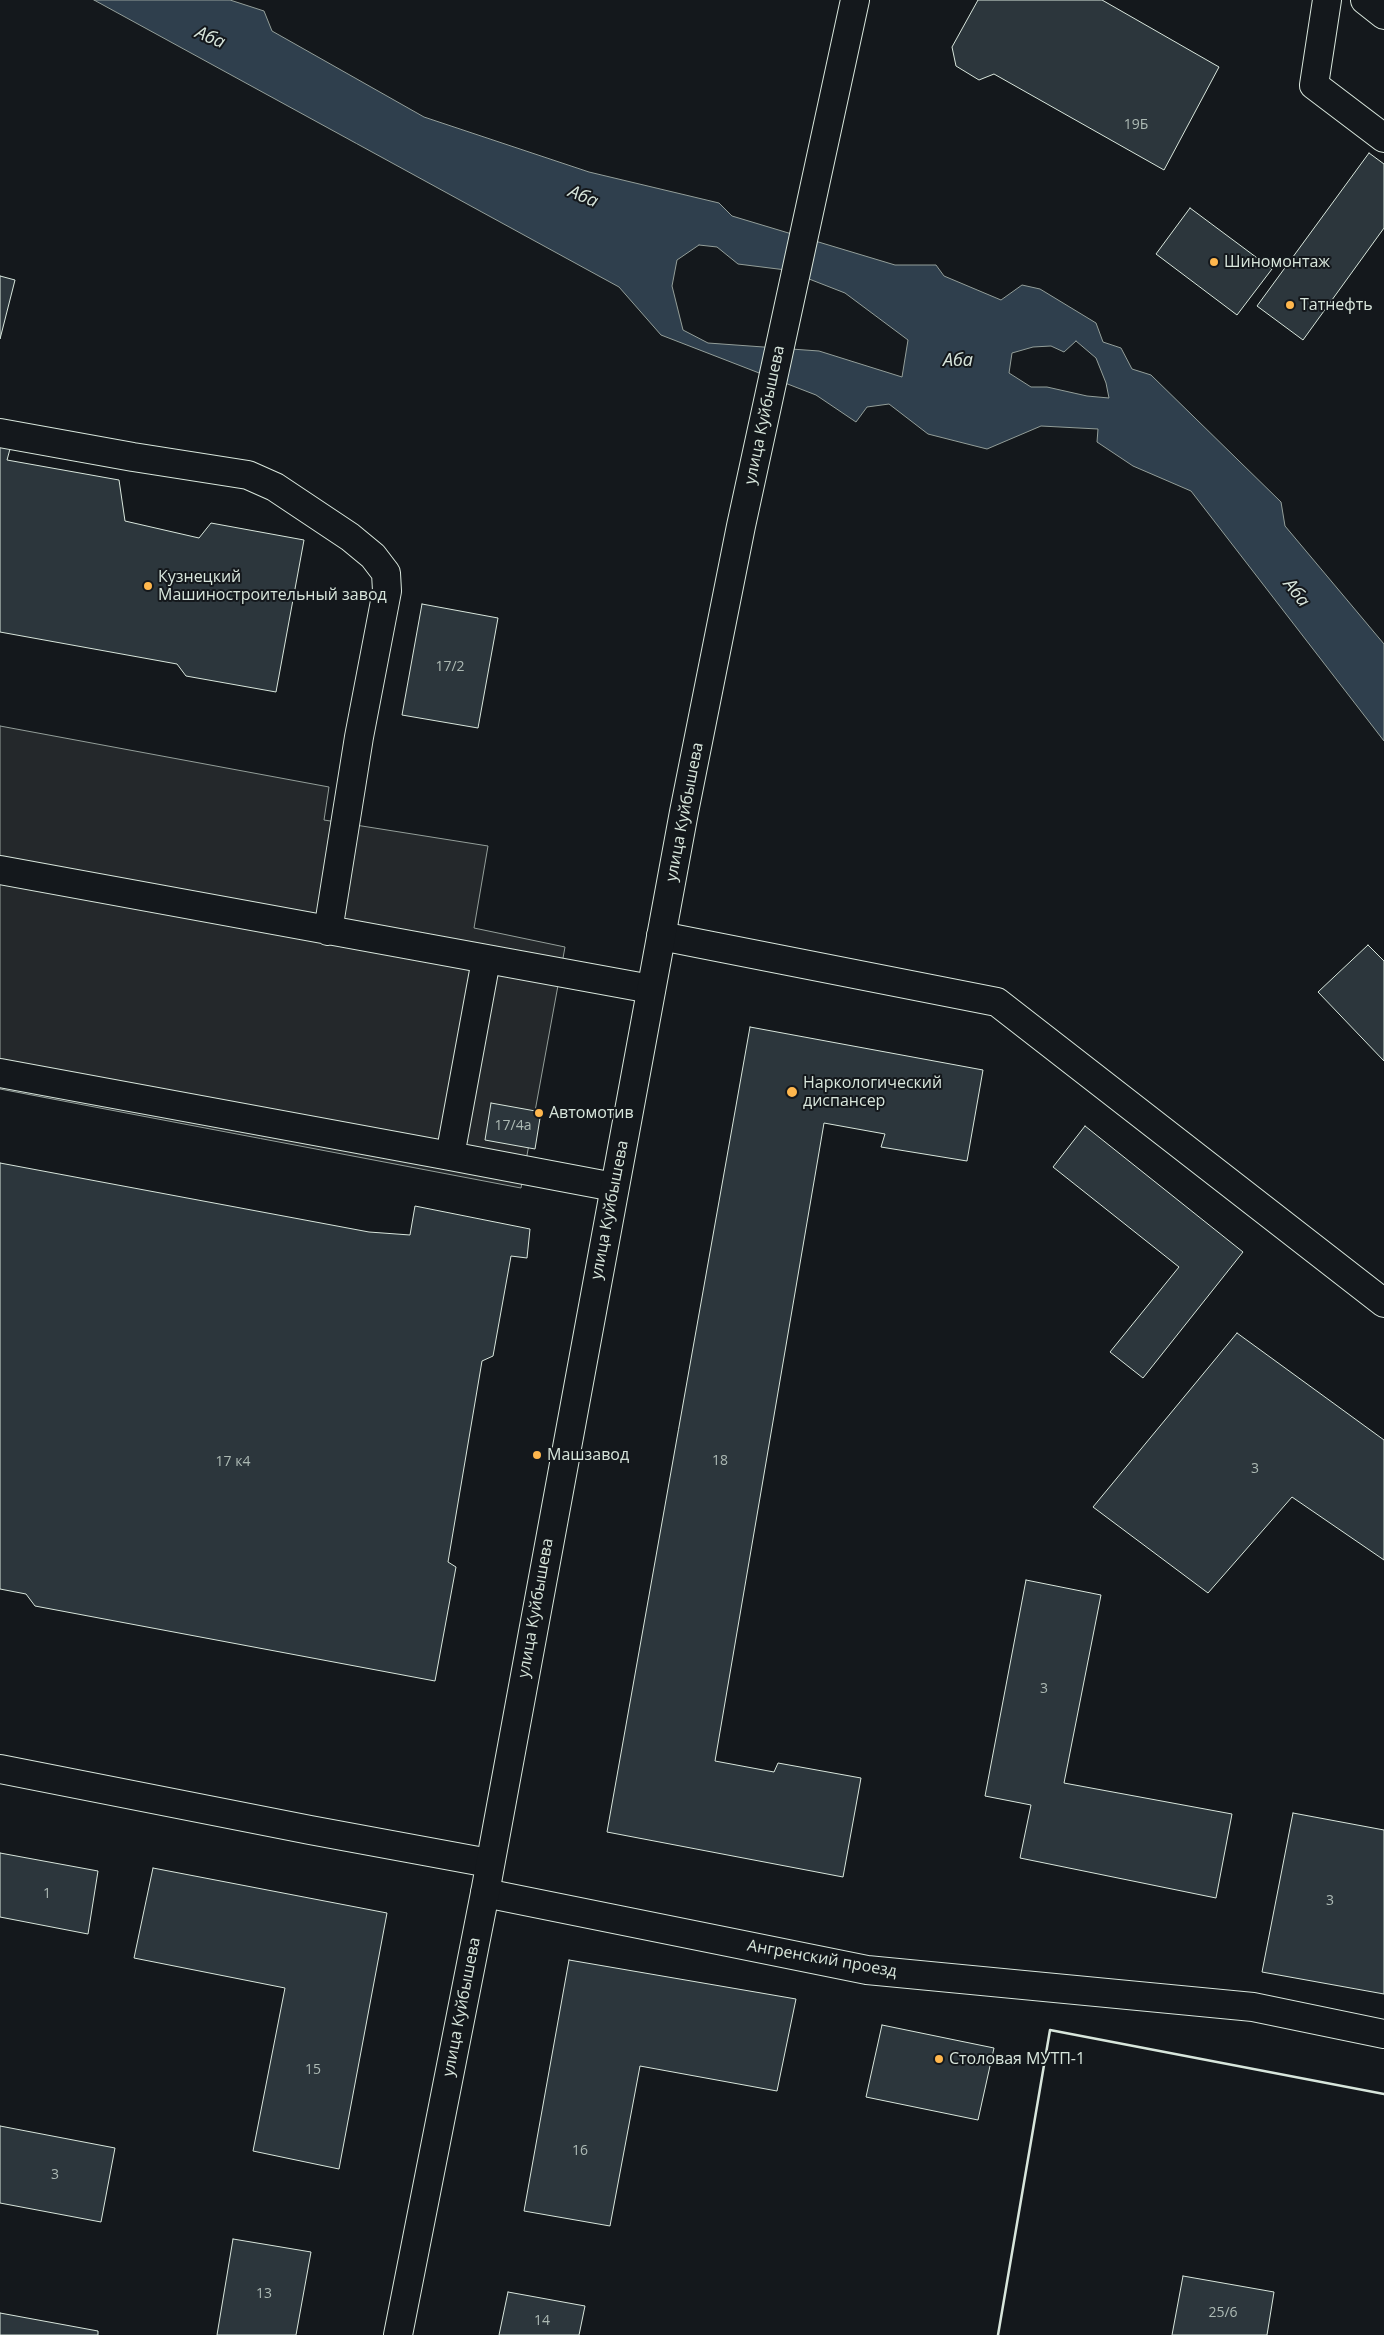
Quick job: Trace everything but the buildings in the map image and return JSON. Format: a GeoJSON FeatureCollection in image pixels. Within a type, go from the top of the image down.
{"type":"FeatureCollection","features":[{"type":"Feature","properties":{"kind":"main road","name":"улица Куйбышева"},"geometry":{"type":"LineString","coordinates":[[398,2335],[485,1893],[651,989],[741,526],[855,0]]}},
{"type":"Feature","properties":{"kind":"main road"},"geometry":{"type":"LineString","coordinates":[[1328,0],[1314,85],[1384,138]]}},
{"type":"Feature","properties":{"kind":"main road"},"geometry":{"type":"LineString","coordinates":[[1366,0],[1384,15]]}},
{"type":"Feature","properties":{"kind":"main road"},"geometry":{"type":"LineString","coordinates":[[0,432],[248,475],[275,487],[350,537],[373,556],[386,573],[387,591],[359,738],[328,931]]}},
{"type":"Feature","properties":{"kind":"main road"},"geometry":{"type":"LineString","coordinates":[[0,870],[651,989]]}},
{"type":"Feature","properties":{"kind":"main road"},"geometry":{"type":"LineString","coordinates":[[661,936],[997,1002],[1384,1303]]}},
{"type":"Feature","properties":{"kind":"main road"},"geometry":{"type":"LineString","coordinates":[[450,1156],[486,960]]}},
{"type":"Feature","properties":{"kind":"main road"},"geometry":{"type":"LineString","coordinates":[[0,1073],[614,1187]]}},
{"type":"Feature","properties":{"kind":"main road"},"geometry":{"type":"LineString","coordinates":[[0,1769],[489,1863]]}},
{"type":"Feature","properties":{"kind":"main road","name":"Ангренский проезд"},"geometry":{"type":"LineString","coordinates":[[485,1893],[867,1970],[1254,2007],[1384,2034]]}},
{"type":"Feature","properties":{"kind":"shaded area"},"geometry":{"type":"Polygon","coordinates":[[[0,726],[329,787],[324,820],[488,846],[474,928],[565,947],[521,1188],[0,1089],[0,726]]]}},
{"type":"Feature","properties":{"kind":"water","name":"Аба"},"geometry":{"type":"Polygon","coordinates":[[[94,0],[230,0],[264,11],[272,31],[424,117],[589,172],[719,203],[732,216],[895,265],[936,265],[944,276],[1001,300],[1022,285],[1040,289],[1096,323],[1103,342],[1121,348],[1132,369],[1151,375],[1281,502],[1285,526],[1384,644],[1384,741],[1191,491],[1133,466],[1097,442],[1098,429],[1041,426],[987,449],[928,434],[889,404],[867,407],[856,422],[816,395],[661,335],[619,287],[94,0]],[[699,245],[677,260],[672,286],[683,330],[708,343],[819,351],[902,377],[908,340],[845,293],[786,270],[738,264],[717,247],[699,245]],[[1076,341],[1064,352],[1051,346],[1033,347],[1012,353],[1009,373],[1031,387],[1047,387],[1087,396],[1109,398],[1106,383],[1096,358],[1076,341]]]}},
{"type":"Feature","properties":{"kind":"wall"},"geometry":{"type":"LineString","coordinates":[[998,2335],[1050,2030],[1384,2094]]}},
{"type":"Feature","properties":{"kind":"place","name":"Шиномонтаж"},"geometry":{"type":"Point","coordinates":[1214,262]}},
{"type":"Feature","properties":{"kind":"place","name":"Татнефть"},"geometry":{"type":"Point","coordinates":[1290,305]}},
{"type":"Feature","properties":{"kind":"place","name":"Кузнецкий Машиностроительный завод"},"geometry":{"type":"Point","coordinates":[148,586]}},
{"type":"Feature","properties":{"kind":"place","name":"Наркологический диспансер"},"geometry":{"type":"Point","coordinates":[792,1092]}},
{"type":"Feature","properties":{"kind":"place","name":"Автомотив"},"geometry":{"type":"Point","coordinates":[539,1113]}},
{"type":"Feature","properties":{"kind":"place","name":"Машзавод"},"geometry":{"type":"Point","coordinates":[537,1455]}},
{"type":"Feature","properties":{"kind":"place","name":"Столовая МУТП-1"},"geometry":{"type":"Point","coordinates":[939,2059]}}]}
